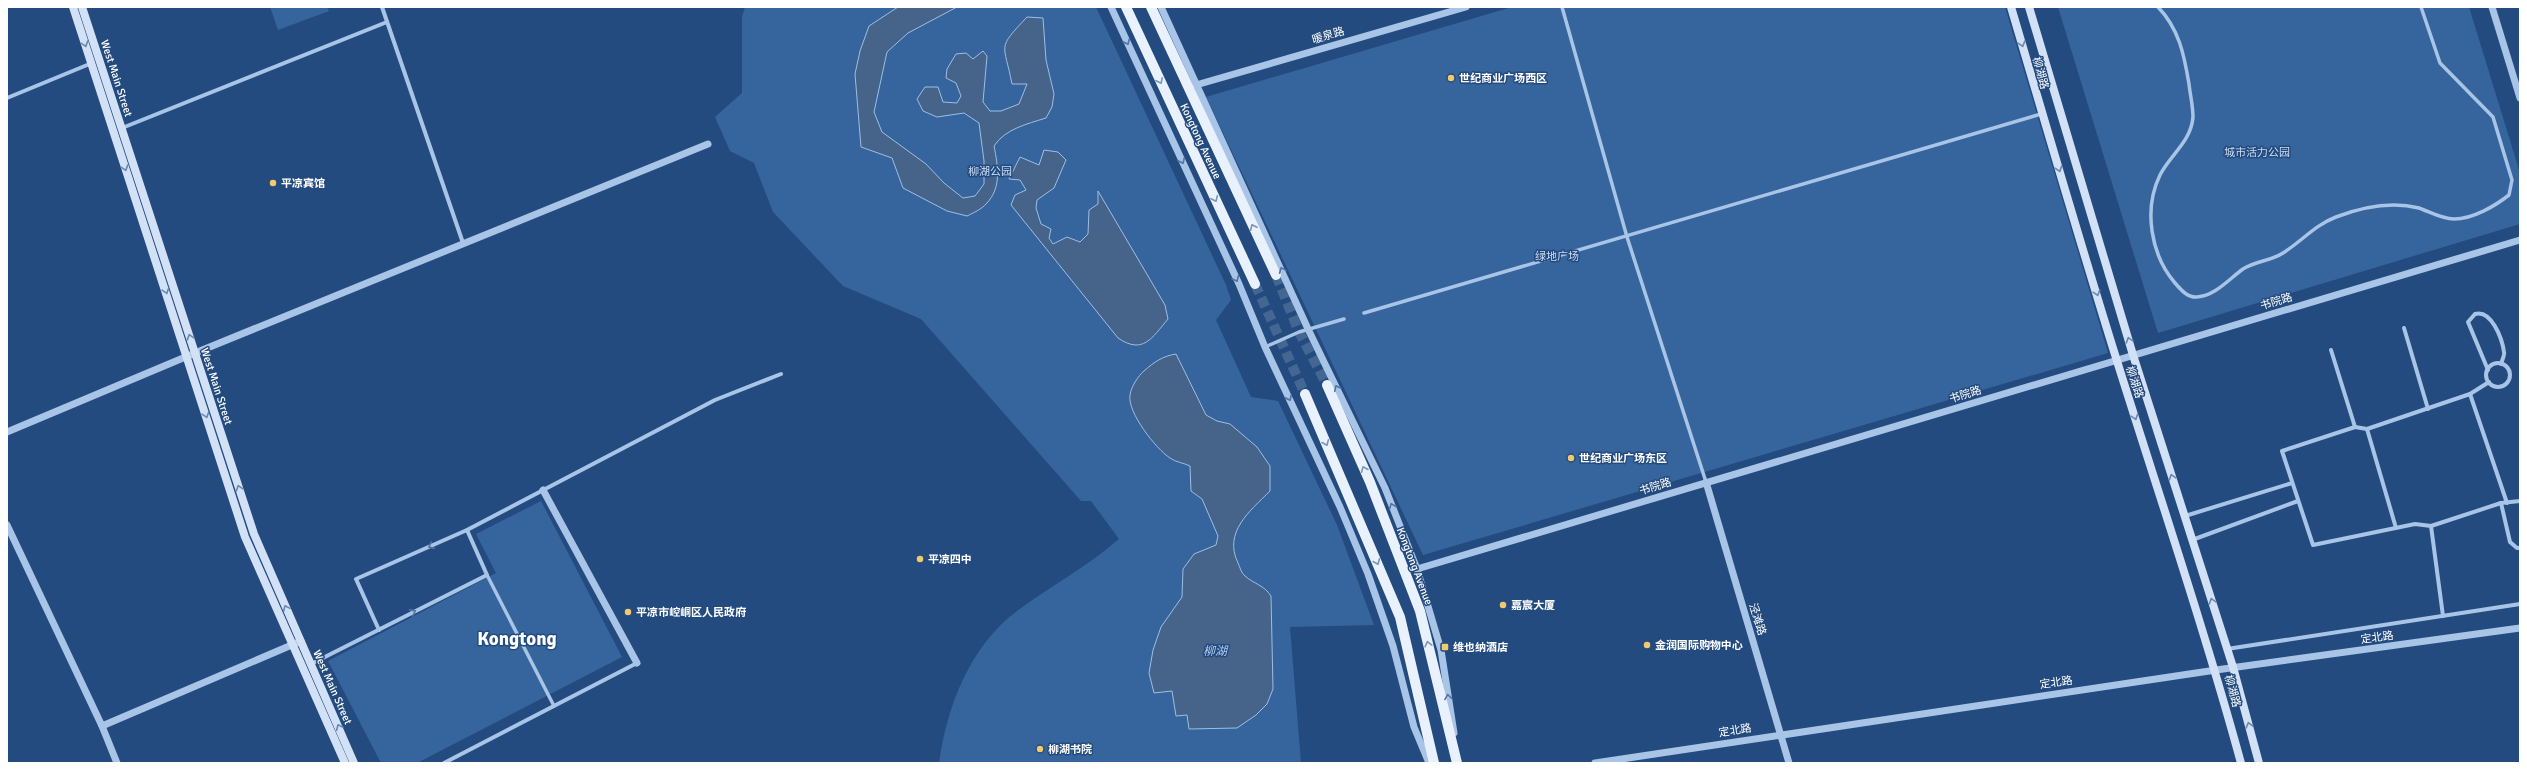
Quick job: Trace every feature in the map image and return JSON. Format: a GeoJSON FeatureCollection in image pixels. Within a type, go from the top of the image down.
{"type":"FeatureCollection","features":[{"type":"Feature","properties":{"kind":"main road","name":"West Main Street"},"geometry":{"type":"LineString","coordinates":[[73,7],[122,128],[254,534],[354,763]]}},
{"type":"Feature","properties":{"kind":"main road","name":"West Main Street"},"geometry":{"type":"LineString","coordinates":[[82,7],[96,62],[187,357],[245,537],[345,763]]}},
{"type":"Feature","properties":{"kind":"main road","name":"Kongtong Avenue"},"geometry":{"type":"LineString","coordinates":[[1126,7],[1255,284]]}},
{"type":"Feature","properties":{"kind":"main road","name":"Kongtong Avenue"},"geometry":{"type":"LineString","coordinates":[[1151,7],[1276,275]]}},
{"type":"Feature","properties":{"kind":"main road","name":"柳湖路"},"geometry":{"type":"LineString","coordinates":[[2011,7],[2041,114],[2117,361],[2216,670],[2241,763]]}},
{"type":"Feature","properties":{"kind":"main road","name":"柳湖路"},"geometry":{"type":"LineString","coordinates":[[2029,7],[2133,355],[2233,667],[2259,763]]}},
{"type":"Feature","properties":{"kind":"main road","name":"Kongtong Avenue"},"geometry":{"type":"LineString","coordinates":[[1327,385],[1370,482],[1420,611],[1458,763]]}},
{"type":"Feature","properties":{"kind":"main road"},"geometry":{"type":"LineString","coordinates":[[1305,394],[1400,617],[1434,763]]}},
{"type":"Feature","properties":{"kind":"street"},"geometry":{"type":"LineString","coordinates":[[382,7],[463,243]]}},
{"type":"Feature","properties":{"kind":"street"},"geometry":{"type":"LineString","coordinates":[[1111,7],[1239,284],[1265,347],[1340,507],[1368,574],[1393,646],[1414,727],[1429,763]]}},
{"type":"Feature","properties":{"kind":"street"},"geometry":{"type":"LineString","coordinates":[[1162,7],[1196,85],[1308,329],[1385,488],[1417,569],[1441,650],[1458,763]]}},
{"type":"Feature","properties":{"kind":"street","name":"暖泉路"},"geometry":{"type":"LineString","coordinates":[[1196,85],[1466,7]]}},
{"type":"Feature","properties":{"kind":"street"},"geometry":{"type":"LineString","coordinates":[[1562,7],[1627,237],[1706,482]]}},
{"type":"Feature","properties":{"kind":"street"},"geometry":{"type":"LineString","coordinates":[[2158,7],[2170,22],[2182,47],[2193,118],[2180,150],[2160,175],[2152,206],[2151,228],[2155,246],[2170,277],[2186,294],[2197,297],[2209,294],[2223,286],[2244,268],[2283,253],[2320,224],[2357,209],[2386,206],[2417,208],[2452,219],[2458,219],[2494,206],[2509,195],[2512,180],[2493,117],[2440,63],[2421,7]]}},
{"type":"Feature","properties":{"kind":"street"},"geometry":{"type":"LineString","coordinates":[[2492,7],[2520,98]]}},
{"type":"Feature","properties":{"kind":"street"},"geometry":{"type":"LineString","coordinates":[[122,128],[387,22]]}},
{"type":"Feature","properties":{"kind":"street"},"geometry":{"type":"LineString","coordinates":[[7,98],[96,62]]}},
{"type":"Feature","properties":{"kind":"street"},"geometry":{"type":"LineString","coordinates":[[1364,313],[1627,237],[2041,114]]}},
{"type":"Feature","properties":{"kind":"street"},"geometry":{"type":"LineString","coordinates":[[7,432],[195,353],[708,144]]}},
{"type":"Feature","properties":{"kind":"street","name":"书院路"},"geometry":{"type":"LineString","coordinates":[[1417,569],[2520,240]]}},
{"type":"Feature","properties":{"kind":"street"},"geometry":{"type":"LineString","coordinates":[[2488,370],[2493,365],[2501,364],[2510,372],[2507,384],[2496,387],[2489,382],[2488,370],[2468,322],[2475,314],[2483,313],[2490,318],[2504,353],[2501,364]]}},
{"type":"Feature","properties":{"kind":"street"},"geometry":{"type":"LineString","coordinates":[[1265,347],[1308,329],[1344,319]]}},
{"type":"Feature","properties":{"kind":"street"},"geometry":{"type":"LineString","coordinates":[[2404,328],[2428,408]]}},
{"type":"Feature","properties":{"kind":"street"},"geometry":{"type":"LineString","coordinates":[[2331,350],[2355,426]]}},
{"type":"Feature","properties":{"kind":"street"},"geometry":{"type":"LineString","coordinates":[[379,630],[356,579],[467,530],[715,400],[781,374]]}},
{"type":"Feature","properties":{"kind":"street"},"geometry":{"type":"LineString","coordinates":[[2489,382],[2470,394],[2367,429],[2355,426],[2282,451],[2313,545],[2415,524],[2431,526],[2501,503],[2520,502]]}},
{"type":"Feature","properties":{"kind":"street"},"geometry":{"type":"LineString","coordinates":[[2470,394],[2507,503]]}},
{"type":"Feature","properties":{"kind":"street"},"geometry":{"type":"LineString","coordinates":[[2367,429],[2396,528]]}},
{"type":"Feature","properties":{"kind":"street","name":"泾滩路"},"geometry":{"type":"LineString","coordinates":[[1706,482],[1789,763]]}},
{"type":"Feature","properties":{"kind":"street"},"geometry":{"type":"LineString","coordinates":[[2185,516],[2292,483]]}},
{"type":"Feature","properties":{"kind":"street"},"geometry":{"type":"LineString","coordinates":[[444,763],[637,663],[543,490]]}},
{"type":"Feature","properties":{"kind":"street"},"geometry":{"type":"LineString","coordinates":[[2192,540],[2298,501]]}},
{"type":"Feature","properties":{"kind":"street"},"geometry":{"type":"LineString","coordinates":[[2501,503],[2510,542],[2517,548],[2520,548]]}},
{"type":"Feature","properties":{"kind":"street"},"geometry":{"type":"LineString","coordinates":[[7,525],[102,726],[117,763]]}},
{"type":"Feature","properties":{"kind":"street"},"geometry":{"type":"LineString","coordinates":[[2431,526],[2443,616]]}},
{"type":"Feature","properties":{"kind":"street"},"geometry":{"type":"LineString","coordinates":[[467,530],[487,575],[554,706]]}},
{"type":"Feature","properties":{"kind":"street"},"geometry":{"type":"LineString","coordinates":[[311,664],[487,575]]}},
{"type":"Feature","properties":{"kind":"street"},"geometry":{"type":"LineString","coordinates":[[2227,649],[2520,604]]}},
{"type":"Feature","properties":{"kind":"street","name":"定北路"},"geometry":{"type":"LineString","coordinates":[[1595,763],[2233,667],[2520,628]]}},
{"type":"Feature","properties":{"kind":"street"},"geometry":{"type":"LineString","coordinates":[[102,726],[301,641]]}},
{"type":"Feature","properties":{"kind":"green space"},"geometry":{"type":"Polygon","coordinates":[[[270,7],[327,7],[329,11],[278,30],[270,7]]]}},
{"type":"Feature","properties":{"kind":"green space","name":"柳湖公园"},"geometry":{"type":"Polygon","coordinates":[[[745,7],[1096,7],[1226,285],[1231,300],[1216,320],[1251,397],[1278,401],[1337,525],[1374,625],[1290,627],[1301,763],[939,763],[948,720],[955,699],[963,679],[974,659],[986,642],[1000,625],[1017,611],[1095,558],[1119,539],[1091,501],[1081,501],[921,319],[843,286],[773,212],[754,163],[730,151],[715,117],[742,93],[742,17],[745,7]]]}},
{"type":"Feature","properties":{"kind":"green space","name":"绿地广场"},"geometry":{"type":"Polygon","coordinates":[[[1512,7],[2005,7],[2108,353],[1423,555],[1206,97],[1512,7]]]}},
{"type":"Feature","properties":{"kind":"green space","name":"城市活力公园"},"geometry":{"type":"Polygon","coordinates":[[[2058,7],[2469,7],[2520,173],[2520,224],[2158,333],[2058,7]]]}},
{"type":"Feature","properties":{"kind":"green space"},"geometry":{"type":"Polygon","coordinates":[[[541,501],[622,657],[417,763],[381,763],[328,661],[496,573],[476,534],[541,501]]]}},
{"type":"Feature","properties":{"kind":"water"},"geometry":{"type":"Polygon","coordinates":[[[898,7],[957,7],[908,33],[887,52],[874,112],[882,132],[926,164],[944,183],[963,198],[975,196],[984,184],[984,161],[979,123],[964,113],[937,117],[923,111],[917,99],[925,87],[938,87],[943,102],[957,103],[961,96],[956,83],[946,78],[947,69],[956,54],[966,53],[973,59],[983,51],[987,56],[983,102],[990,111],[1001,111],[1019,104],[1027,84],[1012,84],[1005,47],[1010,35],[1027,17],[1043,18],[1046,60],[1054,94],[1052,107],[1046,118],[1010,131],[994,146],[998,176],[995,191],[984,206],[967,216],[947,211],[903,188],[892,158],[861,147],[855,74],[860,51],[869,26],[898,7]]]}},
{"type":"Feature","properties":{"kind":"water"},"geometry":{"type":"Polygon","coordinates":[[[1044,150],[1058,152],[1066,160],[1054,188],[1037,200],[1036,208],[1041,224],[1051,229],[1049,238],[1053,244],[1067,237],[1080,242],[1088,234],[1089,210],[1098,204],[1098,191],[1165,305],[1168,319],[1152,338],[1146,342],[1134,345],[1118,338],[1011,205],[1015,195],[1026,190],[1020,180],[1009,179],[1020,157],[1039,165],[1044,150]]]}},
{"type":"Feature","properties":{"kind":"water","name":"柳湖"},"geometry":{"type":"Polygon","coordinates":[[[1176,354],[1206,415],[1217,421],[1230,424],[1257,447],[1270,466],[1270,491],[1254,506],[1241,523],[1236,532],[1234,552],[1242,573],[1248,579],[1265,589],[1271,596],[1273,689],[1267,704],[1256,715],[1237,728],[1189,729],[1187,715],[1176,716],[1172,691],[1154,693],[1149,673],[1153,650],[1161,627],[1182,597],[1183,569],[1194,554],[1216,545],[1218,536],[1202,499],[1191,491],[1190,466],[1172,459],[1157,447],[1138,420],[1130,402],[1132,389],[1142,373],[1159,360],[1176,354]]]}},
{"type":"Feature","properties":{"kind":"tunnel"},"geometry":{"type":"LineString","coordinates":[[1276,275],[1299,332],[1327,385]]}},
{"type":"Feature","properties":{"kind":"tunnel"},"geometry":{"type":"LineString","coordinates":[[1255,284],[1305,394]]}},
{"type":"Feature","properties":{"kind":"place","name":"世纪商业广场西区"},"geometry":{"type":"Point","coordinates":[1451,78]}},
{"type":"Feature","properties":{"kind":"place","name":"平凉宾馆"},"geometry":{"type":"Point","coordinates":[273,183]}},
{"type":"Feature","properties":{"kind":"place","name":"世纪商业广场东区"},"geometry":{"type":"Point","coordinates":[1571,458]}},
{"type":"Feature","properties":{"kind":"place","name":"平凉四中"},"geometry":{"type":"Point","coordinates":[920,559]}},
{"type":"Feature","properties":{"kind":"place","name":"嘉宸大厦"},"geometry":{"type":"Point","coordinates":[1503,605]}},
{"type":"Feature","properties":{"kind":"place","name":"平凉市崆峒区人民政府"},"geometry":{"type":"Point","coordinates":[628,612]}},
{"type":"Feature","properties":{"kind":"place","name":"金润国际购物中心"},"geometry":{"type":"Point","coordinates":[1647,645]}},
{"type":"Feature","properties":{"kind":"place","name":"维也纳酒店"},"geometry":{"type":"Point","coordinates":[1445,647]}},
{"type":"Feature","properties":{"kind":"place","name":"柳湖书院"},"geometry":{"type":"Point","coordinates":[1040,749]}},
{"type":"Feature","properties":{"kind":"district","name":"Kongtong"},"geometry":{"type":"Point","coordinates":[517,638]}}]}
